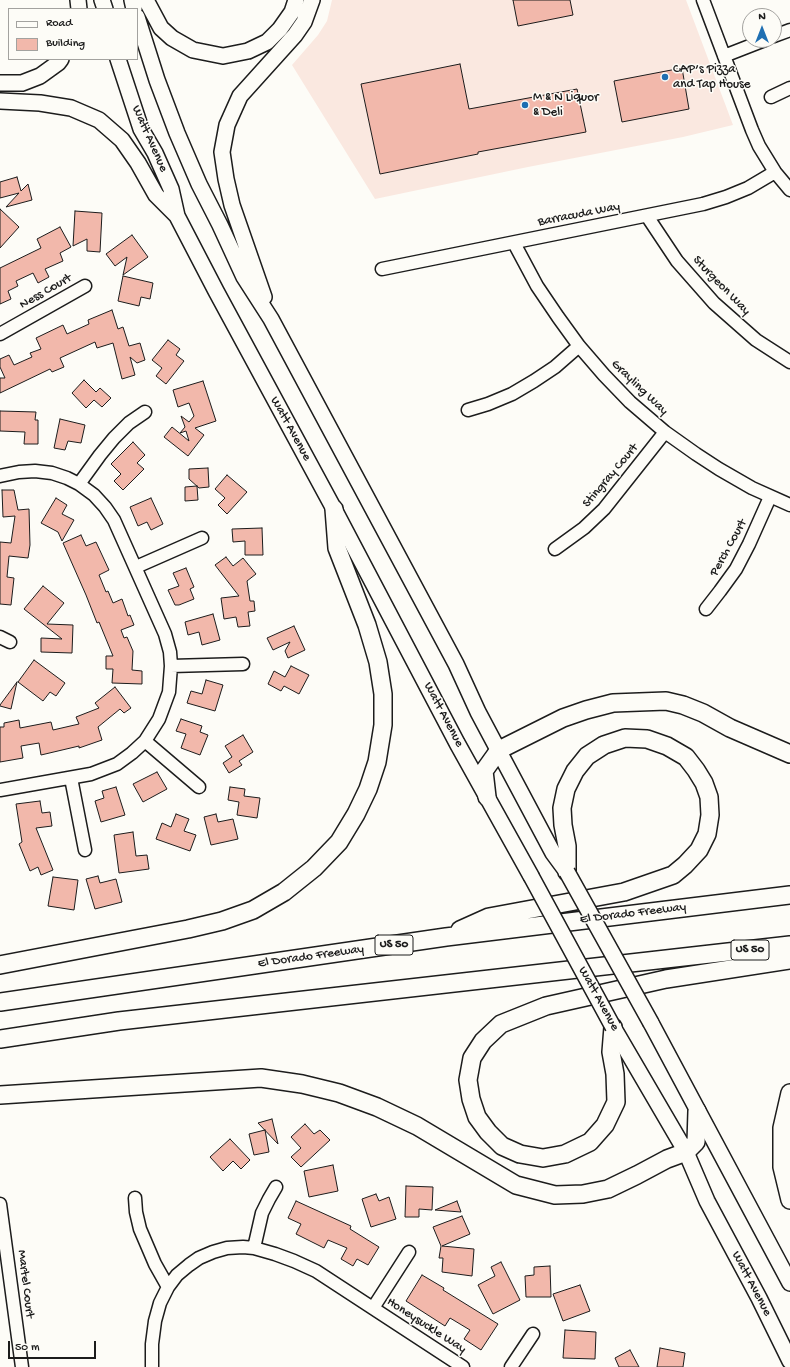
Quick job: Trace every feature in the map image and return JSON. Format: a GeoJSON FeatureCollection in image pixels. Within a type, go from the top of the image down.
{"type":"FeatureCollection","features":[{"type":"Feature","properties":{"kind":"highway"},"geometry":{"type":"LineString","coordinates":[[0,965],[188,929],[222,921],[253,910],[284,892],[314,868],[339,842],[356,814],[370,783],[377,762],[383,725],[384,694],[378,662],[367,625],[337,548],[334,509]]}},
{"type":"Feature","properties":{"kind":"highway"},"geometry":{"type":"LineString","coordinates":[[487,798],[484,771],[499,750],[563,718],[613,703],[666,701],[683,705],[730,728],[790,754]]}},
{"type":"Feature","properties":{"kind":"highway"},"geometry":{"type":"LineString","coordinates":[[446,937],[489,917],[624,892],[673,875],[700,850],[707,834],[710,815],[709,797],[704,783],[686,757],[667,746],[647,739],[624,738],[604,745],[587,756],[575,771],[566,788],[562,808],[563,825],[567,846],[567,872]]}},
{"type":"Feature","properties":{"kind":"highway","name":"El Dorado Freeway"},"geometry":{"type":"LineString","coordinates":[[0,1002],[446,937],[790,894]]}},
{"type":"Feature","properties":{"kind":"highway","name":"US 50"},"geometry":{"type":"LineString","coordinates":[[0,1039],[119,1021],[790,945]]}},
{"type":"Feature","properties":{"kind":"highway"},"geometry":{"type":"LineString","coordinates":[[614,1027],[612,1052],[616,1074],[616,1102],[605,1125],[590,1142],[565,1154],[543,1158],[520,1154],[502,1146],[488,1132],[477,1117],[470,1099],[468,1080],[472,1058],[483,1041],[502,1024],[546,1006],[666,979],[790,960]]}},
{"type":"Feature","properties":{"kind":"highway"},"geometry":{"type":"LineString","coordinates":[[0,1095],[261,1078],[302,1084],[339,1093],[377,1107],[417,1126],[516,1185],[555,1194],[583,1194],[608,1189],[667,1159],[686,1152],[696,1142],[697,1111]]}},
{"type":"Feature","properties":{"kind":"highway"},"geometry":{"type":"LineString","coordinates":[[789,1095],[782,1128],[782,1167],[790,1200]]}},
{"type":"Feature","properties":{"kind":"main road"},"geometry":{"type":"LineString","coordinates":[[146,0],[161,28],[172,38],[192,50],[223,56],[248,51],[267,42],[280,29],[292,12],[296,0]]}},
{"type":"Feature","properties":{"kind":"main road"},"geometry":{"type":"LineString","coordinates":[[271,319],[232,205],[222,152],[227,124],[240,96],[295,35],[304,22],[312,0]]}},
{"type":"Feature","properties":{"kind":"main road"},"geometry":{"type":"LineString","coordinates":[[138,21],[157,80],[199,184],[244,277],[271,319],[452,657],[478,712],[553,853],[567,872],[651,1023],[790,1283]]}},
{"type":"Feature","properties":{"kind":"main road"},"geometry":{"type":"LineString","coordinates":[[0,84],[22,83],[40,76],[60,60]]}},
{"type":"Feature","properties":{"kind":"main road","name":"Watt Avenue"},"geometry":{"type":"LineString","coordinates":[[118,60],[142,129],[155,153],[171,189],[177,216],[241,339],[334,509],[487,798],[614,1027],[686,1152],[706,1201],[759,1298],[790,1361]]}},
{"type":"Feature","properties":{"kind":"main road"},"geometry":{"type":"LineString","coordinates":[[0,101],[40,103],[71,108],[99,120],[122,140],[138,163],[156,195],[177,216]]}},
{"type":"Feature","properties":{"kind":"street"},"geometry":{"type":"LineString","coordinates":[[703,0],[748,121],[759,146],[775,172],[790,190]]}},
{"type":"Feature","properties":{"kind":"street"},"geometry":{"type":"LineString","coordinates":[[724,56],[744,48]]}},
{"type":"Feature","properties":{"kind":"street"},"geometry":{"type":"LineString","coordinates":[[771,97],[790,88]]}},
{"type":"Feature","properties":{"kind":"street","name":"Barracuda Way"},"geometry":{"type":"LineString","coordinates":[[382,269],[703,204],[748,188],[775,172]]}},
{"type":"Feature","properties":{"kind":"street","name":"Sturgeon Way"},"geometry":{"type":"LineString","coordinates":[[647,216],[677,261],[714,303],[756,340],[790,362]]}},
{"type":"Feature","properties":{"kind":"street","name":"Grayling Way"},"geometry":{"type":"LineString","coordinates":[[514,243],[537,286],[579,346],[630,402],[665,432],[719,469],[770,497],[790,505]]}},
{"type":"Feature","properties":{"kind":"street","name":"Ness Court"},"geometry":{"type":"LineString","coordinates":[[0,334],[85,286]]}},
{"type":"Feature","properties":{"kind":"street"},"geometry":{"type":"LineString","coordinates":[[468,410],[512,394],[555,367],[579,346]]}},
{"type":"Feature","properties":{"kind":"street"},"geometry":{"type":"LineString","coordinates":[[79,484],[114,438],[129,423],[144,412]]}},
{"type":"Feature","properties":{"kind":"street","name":"Stingray Court"},"geometry":{"type":"LineString","coordinates":[[555,549],[584,528],[604,509],[616,496],[665,432]]}},
{"type":"Feature","properties":{"kind":"street"},"geometry":{"type":"LineString","coordinates":[[0,476],[19,472],[35,471],[52,473],[79,484],[94,495],[105,507],[114,520],[165,634],[170,652],[171,666],[169,692],[159,719],[145,740],[132,753],[117,764],[100,772],[0,790]]}},
{"type":"Feature","properties":{"kind":"street","name":"Perch Court"},"geometry":{"type":"LineString","coordinates":[[706,609],[736,569],[770,497]]}},
{"type":"Feature","properties":{"kind":"street"},"geometry":{"type":"LineString","coordinates":[[136,567],[202,538]]}},
{"type":"Feature","properties":{"kind":"street"},"geometry":{"type":"LineString","coordinates":[[171,666],[243,664]]}},
{"type":"Feature","properties":{"kind":"street"},"geometry":{"type":"LineString","coordinates":[[145,740],[199,787]]}},
{"type":"Feature","properties":{"kind":"street"},"geometry":{"type":"LineString","coordinates":[[71,778],[85,850]]}},
{"type":"Feature","properties":{"kind":"street"},"geometry":{"type":"LineString","coordinates":[[254,1248],[262,1213],[268,1199],[276,1188]]}},
{"type":"Feature","properties":{"kind":"street"},"geometry":{"type":"LineString","coordinates":[[135,1198],[136,1212],[140,1229],[155,1264],[168,1287]]}},
{"type":"Feature","properties":{"kind":"street","name":"Martel Court"},"geometry":{"type":"LineString","coordinates":[[0,1204],[22,1367]]}},
{"type":"Feature","properties":{"kind":"street","name":"Honeysuckle Way"},"geometry":{"type":"LineString","coordinates":[[152,1367],[152,1344],[155,1321],[160,1303],[168,1287],[178,1275],[199,1258],[227,1248],[254,1248],[275,1254],[316,1271],[464,1367]]}},
{"type":"Feature","properties":{"kind":"street","name":"Honeysuckle Way"},"geometry":{"type":"LineString","coordinates":[[373,1308],[409,1252]]}},
{"type":"Feature","properties":{"kind":"street"},"geometry":{"type":"LineString","coordinates":[[511,1367],[533,1334]]}},
{"type":"Feature","properties":{"kind":"shaded area"},"geometry":{"type":"Polygon","coordinates":[[[332,0],[686,0],[733,125],[683,137],[375,199],[292,65],[318,35],[327,21],[332,0]]]}},
{"type":"Feature","properties":{"kind":"building"},"geometry":{"type":"Polygon","coordinates":[[[513,0],[570,0],[573,15],[518,26],[513,0]]]}},
{"type":"Feature","properties":{"kind":"building"},"geometry":{"type":"Polygon","coordinates":[[[460,64],[469,109],[577,89],[586,132],[478,152],[478,154],[380,174],[361,84],[460,64]]]}},
{"type":"Feature","properties":{"kind":"building"},"geometry":{"type":"Polygon","coordinates":[[[682,68],[689,109],[622,122],[614,81],[682,68]]]}},
{"type":"Feature","properties":{"kind":"building"},"geometry":{"type":"Polygon","coordinates":[[[17,177],[21,191],[28,184],[32,200],[6,207],[19,193],[0,198],[0,182],[17,177]]]}},
{"type":"Feature","properties":{"kind":"building"},"geometry":{"type":"Polygon","coordinates":[[[0,209],[19,227],[0,248],[0,209]]]}},
{"type":"Feature","properties":{"kind":"building"},"geometry":{"type":"Polygon","coordinates":[[[75,211],[102,213],[100,252],[87,251],[87,239],[73,246],[75,211]]]}},
{"type":"Feature","properties":{"kind":"building"},"geometry":{"type":"Polygon","coordinates":[[[60,227],[71,247],[60,253],[63,261],[45,269],[49,277],[38,283],[33,273],[16,281],[18,286],[8,291],[11,299],[0,304],[0,268],[41,248],[37,239],[60,227]]]}},
{"type":"Feature","properties":{"kind":"building"},"geometry":{"type":"Polygon","coordinates":[[[132,235],[148,257],[123,275],[127,257],[115,266],[106,254],[132,235]]]}},
{"type":"Feature","properties":{"kind":"building"},"geometry":{"type":"Polygon","coordinates":[[[123,276],[153,283],[150,299],[141,297],[139,306],[118,301],[123,276]]]}},
{"type":"Feature","properties":{"kind":"building"},"geometry":{"type":"Polygon","coordinates":[[[112,310],[118,329],[123,327],[129,346],[140,343],[145,360],[137,363],[130,357],[135,375],[122,379],[113,343],[97,348],[95,342],[60,358],[64,367],[52,372],[50,369],[0,393],[0,378],[5,378],[0,367],[0,359],[9,355],[14,365],[32,357],[30,353],[41,349],[36,338],[63,325],[67,334],[89,324],[88,320],[112,310]]]}},
{"type":"Feature","properties":{"kind":"building"},"geometry":{"type":"Polygon","coordinates":[[[168,340],[180,349],[176,355],[184,361],[166,384],[156,376],[162,368],[152,360],[168,340]]]}},
{"type":"Feature","properties":{"kind":"building"},"geometry":{"type":"Polygon","coordinates":[[[84,380],[96,392],[100,388],[111,398],[102,407],[94,400],[86,408],[72,393],[84,380]]]}},
{"type":"Feature","properties":{"kind":"building"},"geometry":{"type":"Polygon","coordinates":[[[203,381],[216,421],[195,428],[204,435],[188,456],[164,437],[172,427],[189,441],[186,431],[180,433],[185,427],[181,416],[189,422],[194,416],[189,403],[178,407],[173,390],[203,381]]]}},
{"type":"Feature","properties":{"kind":"building"},"geometry":{"type":"Polygon","coordinates":[[[0,411],[36,412],[35,420],[38,420],[38,444],[24,444],[25,432],[0,431],[0,411]]]}},
{"type":"Feature","properties":{"kind":"building"},"geometry":{"type":"Polygon","coordinates":[[[60,419],[85,425],[81,443],[68,441],[65,450],[54,448],[60,419]]]}},
{"type":"Feature","properties":{"kind":"building"},"geometry":{"type":"Polygon","coordinates":[[[133,442],[145,455],[137,463],[144,469],[123,490],[114,481],[121,474],[111,464],[133,442]]]}},
{"type":"Feature","properties":{"kind":"building"},"geometry":{"type":"Polygon","coordinates":[[[208,468],[209,487],[199,488],[189,479],[189,469],[208,468]]]}},
{"type":"Feature","properties":{"kind":"building"},"geometry":{"type":"Polygon","coordinates":[[[227,475],[247,492],[227,514],[218,505],[225,498],[215,489],[227,475]]]}},
{"type":"Feature","properties":{"kind":"building"},"geometry":{"type":"Polygon","coordinates":[[[197,486],[198,500],[185,501],[185,487],[197,486]]]}},
{"type":"Feature","properties":{"kind":"building"},"geometry":{"type":"Polygon","coordinates":[[[2,490],[14,490],[18,510],[29,509],[30,545],[28,558],[9,556],[7,577],[14,578],[11,605],[0,604],[0,542],[11,543],[15,516],[3,517],[2,490]]]}},
{"type":"Feature","properties":{"kind":"building"},"geometry":{"type":"Polygon","coordinates":[[[56,498],[67,505],[62,514],[74,520],[62,541],[58,532],[41,523],[56,498]]]}},
{"type":"Feature","properties":{"kind":"building"},"geometry":{"type":"Polygon","coordinates":[[[151,498],[163,524],[151,530],[147,522],[138,526],[130,507],[151,498]]]}},
{"type":"Feature","properties":{"kind":"building"},"geometry":{"type":"Polygon","coordinates":[[[262,528],[263,555],[245,555],[245,541],[233,542],[232,529],[262,528]]]}},
{"type":"Feature","properties":{"kind":"building"},"geometry":{"type":"Polygon","coordinates":[[[81,535],[86,546],[96,542],[109,570],[99,575],[106,592],[108,591],[113,603],[122,599],[128,616],[130,615],[134,625],[121,630],[124,638],[127,637],[133,651],[132,670],[142,671],[142,684],[112,683],[113,669],[106,669],[106,656],[113,656],[99,622],[97,623],[63,543],[81,535]]]}},
{"type":"Feature","properties":{"kind":"building"},"geometry":{"type":"Polygon","coordinates":[[[226,557],[233,566],[243,558],[256,574],[247,581],[250,601],[254,601],[255,611],[248,612],[250,626],[238,627],[236,617],[224,619],[221,598],[239,596],[215,565],[226,557]]]}},
{"type":"Feature","properties":{"kind":"building"},"geometry":{"type":"Polygon","coordinates":[[[186,568],[194,587],[190,589],[194,599],[179,605],[175,605],[168,590],[179,586],[173,573],[186,568]]]}},
{"type":"Feature","properties":{"kind":"building"},"geometry":{"type":"Polygon","coordinates":[[[43,586],[64,603],[47,624],[73,625],[72,653],[41,652],[41,638],[62,639],[24,609],[43,586]]]}},
{"type":"Feature","properties":{"kind":"building"},"geometry":{"type":"Polygon","coordinates":[[[213,614],[220,640],[202,645],[199,632],[188,635],[185,622],[213,614]]]}},
{"type":"Feature","properties":{"kind":"building"},"geometry":{"type":"Polygon","coordinates":[[[294,626],[305,650],[288,658],[285,651],[290,642],[273,650],[267,638],[294,626]]]}},
{"type":"Feature","properties":{"kind":"building"},"geometry":{"type":"Polygon","coordinates":[[[34,660],[65,683],[56,696],[50,692],[43,701],[18,682],[34,660]]]}},
{"type":"Feature","properties":{"kind":"building"},"geometry":{"type":"Polygon","coordinates":[[[291,666],[309,675],[299,694],[284,686],[281,691],[268,684],[274,671],[285,677],[291,666]]]}},
{"type":"Feature","properties":{"kind":"building"},"geometry":{"type":"Polygon","coordinates":[[[206,680],[223,685],[215,711],[187,703],[191,691],[202,694],[206,680]]]}},
{"type":"Feature","properties":{"kind":"building"},"geometry":{"type":"Polygon","coordinates":[[[17,682],[11,709],[0,706],[0,705],[17,682]]]}},
{"type":"Feature","properties":{"kind":"building"},"geometry":{"type":"Polygon","coordinates":[[[115,687],[131,708],[124,713],[120,709],[98,727],[102,740],[79,748],[79,746],[41,755],[39,743],[21,746],[23,758],[0,762],[0,727],[4,727],[4,723],[19,720],[20,728],[51,722],[53,730],[79,724],[76,717],[99,708],[95,703],[115,687]]]}},
{"type":"Feature","properties":{"kind":"building"},"geometry":{"type":"Polygon","coordinates":[[[181,719],[202,726],[200,732],[208,735],[200,755],[181,748],[186,734],[176,731],[181,719]]]}},
{"type":"Feature","properties":{"kind":"building"},"geometry":{"type":"Polygon","coordinates":[[[243,735],[253,752],[239,761],[242,765],[229,773],[223,763],[232,757],[225,746],[243,735]]]}},
{"type":"Feature","properties":{"kind":"building"},"geometry":{"type":"Polygon","coordinates":[[[157,772],[167,789],[143,802],[133,784],[157,772]]]}},
{"type":"Feature","properties":{"kind":"building"},"geometry":{"type":"Polygon","coordinates":[[[116,787],[125,815],[101,822],[95,801],[104,798],[102,791],[116,787]]]}},
{"type":"Feature","properties":{"kind":"building"},"geometry":{"type":"Polygon","coordinates":[[[230,787],[245,789],[244,796],[260,798],[257,818],[237,815],[239,802],[228,800],[230,787]]]}},
{"type":"Feature","properties":{"kind":"building"},"geometry":{"type":"Polygon","coordinates":[[[40,801],[42,813],[50,812],[52,826],[36,828],[53,870],[41,875],[38,867],[30,871],[19,844],[22,842],[16,804],[40,801]]]}},
{"type":"Feature","properties":{"kind":"building"},"geometry":{"type":"Polygon","coordinates":[[[176,814],[189,819],[184,831],[196,835],[190,851],[156,839],[162,823],[171,827],[176,814]]]}},
{"type":"Feature","properties":{"kind":"building"},"geometry":{"type":"Polygon","coordinates":[[[216,814],[218,822],[233,819],[238,839],[211,845],[204,817],[216,814]]]}},
{"type":"Feature","properties":{"kind":"building"},"geometry":{"type":"Polygon","coordinates":[[[133,832],[136,856],[147,855],[149,869],[119,873],[114,835],[133,832]]]}},
{"type":"Feature","properties":{"kind":"building"},"geometry":{"type":"Polygon","coordinates":[[[98,876],[100,883],[116,879],[122,902],[95,909],[86,879],[98,876]]]}},
{"type":"Feature","properties":{"kind":"building"},"geometry":{"type":"Polygon","coordinates":[[[53,877],[78,880],[74,910],[48,906],[53,877]]]}},
{"type":"Feature","properties":{"kind":"building"},"geometry":{"type":"Polygon","coordinates":[[[272,1119],[278,1144],[258,1123],[272,1119]]]}},
{"type":"Feature","properties":{"kind":"building"},"geometry":{"type":"Polygon","coordinates":[[[305,1124],[314,1134],[320,1130],[330,1140],[301,1167],[291,1157],[301,1148],[291,1137],[305,1124]]]}},
{"type":"Feature","properties":{"kind":"building"},"geometry":{"type":"Polygon","coordinates":[[[265,1130],[269,1152],[254,1155],[249,1134],[265,1130]]]}},
{"type":"Feature","properties":{"kind":"building"},"geometry":{"type":"Polygon","coordinates":[[[230,1139],[250,1160],[241,1169],[233,1161],[223,1171],[210,1157],[230,1139]]]}},
{"type":"Feature","properties":{"kind":"building"},"geometry":{"type":"Polygon","coordinates":[[[333,1165],[338,1191],[309,1197],[304,1171],[333,1165]]]}},
{"type":"Feature","properties":{"kind":"building"},"geometry":{"type":"Polygon","coordinates":[[[406,1186],[433,1187],[432,1210],[419,1209],[419,1217],[405,1217],[406,1186]]]}},
{"type":"Feature","properties":{"kind":"building"},"geometry":{"type":"Polygon","coordinates":[[[376,1194],[379,1201],[389,1197],[396,1219],[371,1227],[362,1199],[376,1194]]]}},
{"type":"Feature","properties":{"kind":"building"},"geometry":{"type":"Polygon","coordinates":[[[296,1201],[351,1226],[350,1229],[379,1247],[368,1265],[357,1259],[353,1266],[341,1259],[347,1248],[328,1240],[324,1248],[296,1234],[301,1224],[288,1218],[296,1201]]]}},
{"type":"Feature","properties":{"kind":"building"},"geometry":{"type":"Polygon","coordinates":[[[457,1201],[461,1212],[435,1210],[457,1201]]]}},
{"type":"Feature","properties":{"kind":"building"},"geometry":{"type":"Polygon","coordinates":[[[462,1216],[470,1234],[442,1246],[474,1249],[472,1276],[442,1272],[443,1258],[439,1258],[441,1246],[433,1227],[462,1216]]]}},
{"type":"Feature","properties":{"kind":"building"},"geometry":{"type":"Polygon","coordinates":[[[501,1262],[520,1300],[493,1314],[478,1285],[495,1276],[491,1267],[501,1262]]]}},
{"type":"Feature","properties":{"kind":"building"},"geometry":{"type":"Polygon","coordinates":[[[550,1266],[551,1297],[526,1297],[525,1276],[534,1275],[534,1267],[550,1266]]]}},
{"type":"Feature","properties":{"kind":"building"},"geometry":{"type":"Polygon","coordinates":[[[422,1275],[444,1288],[443,1290],[498,1324],[481,1350],[464,1339],[470,1330],[450,1318],[445,1326],[406,1301],[422,1275]]]}},
{"type":"Feature","properties":{"kind":"building"},"geometry":{"type":"Polygon","coordinates":[[[580,1285],[590,1311],[563,1321],[553,1294],[580,1285]]]}},
{"type":"Feature","properties":{"kind":"building"},"geometry":{"type":"Polygon","coordinates":[[[565,1330],[596,1332],[595,1359],[563,1358],[565,1330]]]}},
{"type":"Feature","properties":{"kind":"building"},"geometry":{"type":"Polygon","coordinates":[[[660,1348],[685,1353],[683,1367],[657,1367],[660,1348]]]}},
{"type":"Feature","properties":{"kind":"building"},"geometry":{"type":"Polygon","coordinates":[[[630,1350],[639,1367],[619,1367],[615,1358],[630,1350]]]}},
{"type":"Feature","properties":{"kind":"place","name":"CAP’s Pizza and Tap House"},"geometry":{"type":"Point","coordinates":[665,77]}},
{"type":"Feature","properties":{"kind":"place","name":"M & N Liquor & Deli"},"geometry":{"type":"Point","coordinates":[525,105]}}]}
